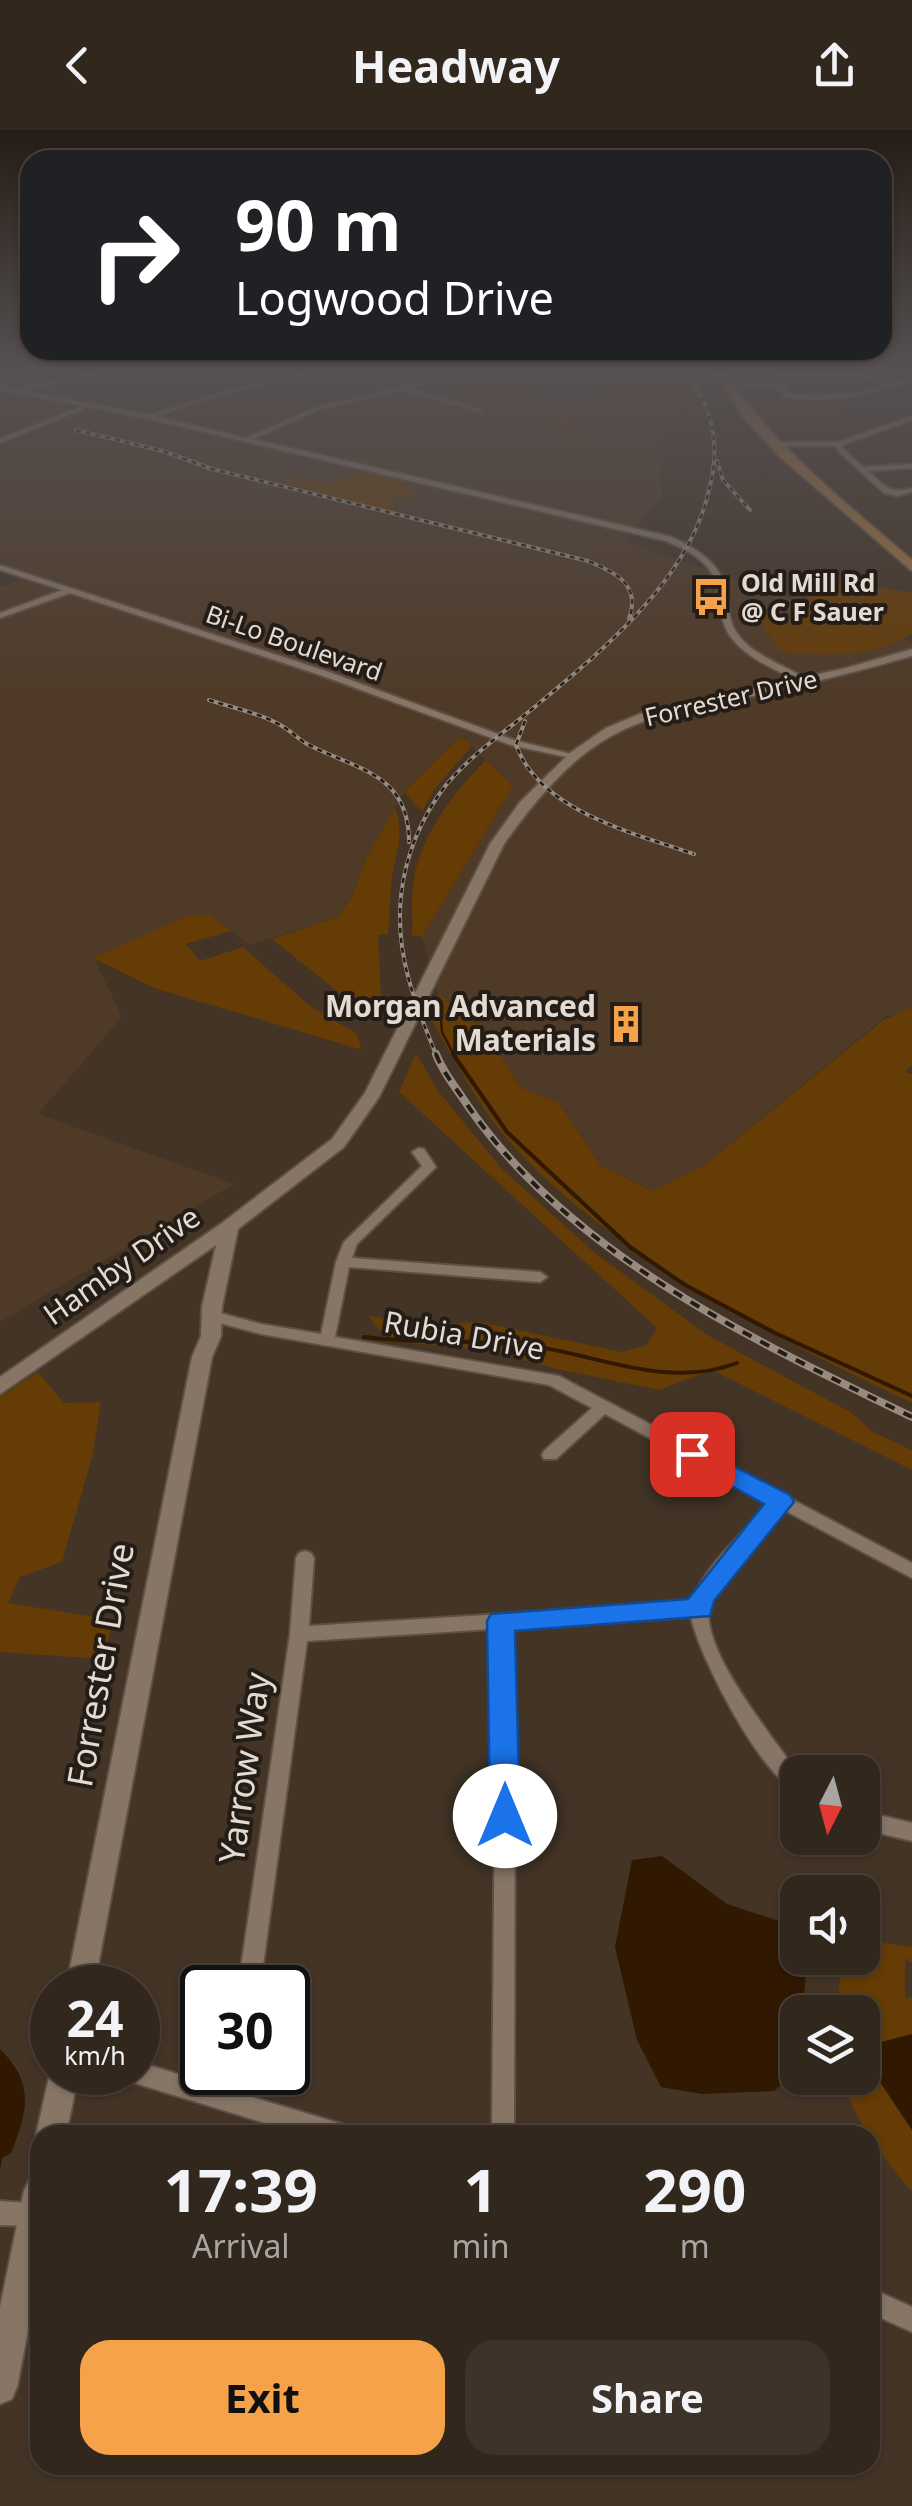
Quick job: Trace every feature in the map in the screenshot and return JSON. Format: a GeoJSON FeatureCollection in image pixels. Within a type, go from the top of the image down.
{"type":"FeatureCollection","features":[{"type":"Feature","properties":{"kind":"main road"},"geometry":{"type":"LineString","coordinates":[[813,479],[912,567]]}},
{"type":"Feature","properties":{"kind":"street"},"geometry":{"type":"LineString","coordinates":[[421,479],[638,529],[682,544],[707,560],[716,572],[735,636],[752,652],[803,680]]}},
{"type":"Feature","properties":{"kind":"street"},"geometry":{"type":"LineString","coordinates":[[875,479],[897,494]]}},
{"type":"Feature","properties":{"kind":"street"},"geometry":{"type":"LineString","coordinates":[[873,499],[912,490]]}},
{"type":"Feature","properties":{"kind":"street","name":"Bi-Lo Boulevard"},"geometry":{"type":"LineString","coordinates":[[0,567],[323,672],[533,749],[576,756]]}},
{"type":"Feature","properties":{"kind":"street"},"geometry":{"type":"LineString","coordinates":[[0,616],[69,590]]}},
{"type":"Feature","properties":{"kind":"street","name":"Forrester Drive"},"geometry":{"type":"LineString","coordinates":[[85,1965],[228,1228],[338,1143],[357,1121],[496,844],[525,805],[576,756],[610,731],[646,716],[849,671],[912,652]]}},
{"type":"Feature","properties":{"kind":"street"},"geometry":{"type":"LineString","coordinates":[[327,1340],[343,1262],[351,1242],[429,1167],[420,1152]]}},
{"type":"Feature","properties":{"kind":"street","name":"Hamby Drive"},"geometry":{"type":"LineString","coordinates":[[0,1387],[228,1228]]}},
{"type":"Feature","properties":{"kind":"street"},"geometry":{"type":"LineString","coordinates":[[343,1262],[540,1277]]}},
{"type":"Feature","properties":{"kind":"street","name":"Rubia Drive"},"geometry":{"type":"LineString","coordinates":[[210,1329],[261,1329],[553,1380],[912,1571]]}},
{"type":"Feature","properties":{"kind":"street"},"geometry":{"type":"LineString","coordinates":[[550,1454],[604,1406]]}},
{"type":"Feature","properties":{"kind":"street"},"geometry":{"type":"LineString","coordinates":[[780,1766],[717,1668],[699,1623],[701,1598],[781,1502]]}},
{"type":"Feature","properties":{"kind":"street","name":"Yarrow Way"},"geometry":{"type":"LineString","coordinates":[[252,1965],[300,1634],[305,1558]]}},
{"type":"Feature","properties":{"kind":"street"},"geometry":{"type":"LineString","coordinates":[[300,1634],[700,1609]]}},
{"type":"Feature","properties":{"kind":"street"},"geometry":{"type":"LineString","coordinates":[[501,1621],[505,1776],[504,2125]]}},
{"type":"Feature","properties":{"kind":"street"},"geometry":{"type":"LineString","coordinates":[[880,1824],[912,1832]]}},
{"type":"Feature","properties":{"kind":"street"},"geometry":{"type":"LineString","coordinates":[[160,2079],[311,2125]]}},
{"type":"Feature","properties":{"kind":"street"},"geometry":{"type":"LineString","coordinates":[[53,2125],[59,2095]]}},
{"type":"Feature","properties":{"kind":"street"},"geometry":{"type":"LineString","coordinates":[[234,2100],[235,2095]]}},
{"type":"Feature","properties":{"kind":"street"},"geometry":{"type":"LineString","coordinates":[[0,2213],[30,2204]]}},
{"type":"Feature","properties":{"kind":"street"},"geometry":{"type":"LineString","coordinates":[[0,2387],[30,2241]]}},
{"type":"Feature","properties":{"kind":"street"},"geometry":{"type":"LineString","coordinates":[[880,2305],[912,2320]]}},
{"type":"Feature","properties":{"kind":"shaded area"},"geometry":{"type":"Polygon","coordinates":[[[0,479],[662,479],[662,495],[624,541],[912,641],[912,1020],[887,1015],[706,1164],[653,1191],[601,1166],[558,1102],[521,1088],[485,1031],[438,993],[422,937],[513,786],[461,736],[404,792],[367,856],[351,899],[337,917],[249,945],[211,915],[94,958],[122,1017],[38,1114],[234,1184],[0,1322],[0,587],[26,580],[0,572],[0,479]]]}},
{"type":"Feature","properties":{"kind":"shaded area"},"geometry":{"type":"Polygon","coordinates":[[[305,479],[328,484],[342,479],[402,479],[411,481],[409,488],[418,494],[407,499],[389,498],[396,511],[275,482],[305,479]]]}},
{"type":"Feature","properties":{"kind":"shaded area"},"geometry":{"type":"Polygon","coordinates":[[[832,580],[912,593],[912,634],[865,652],[783,653],[764,629],[760,614],[790,618],[805,608],[805,599],[832,580]]]}},
{"type":"Feature","properties":{"kind":"shaded area"},"geometry":{"type":"Polygon","coordinates":[[[461,736],[472,746],[433,791],[422,812],[404,792],[461,736]]]}},
{"type":"Feature","properties":{"kind":"shaded area"},"geometry":{"type":"Polygon","coordinates":[[[486,760],[513,786],[422,937],[412,935],[413,887],[421,852],[449,802],[486,760]]]}},
{"type":"Feature","properties":{"kind":"shaded area"},"geometry":{"type":"Polygon","coordinates":[[[395,808],[400,835],[388,934],[378,935],[382,1010],[372,1019],[272,939],[337,917],[351,899],[367,856],[395,808]]]}},
{"type":"Feature","properties":{"kind":"shaded area"},"geometry":{"type":"Polygon","coordinates":[[[211,915],[231,931],[186,944],[200,961],[243,947],[309,1005],[357,1034],[362,1050],[154,988],[93,958],[186,916],[211,915]]]}},
{"type":"Feature","properties":{"kind":"shaded area"},"geometry":{"type":"Polygon","coordinates":[[[438,993],[485,1031],[521,1088],[558,1102],[601,1166],[652,1191],[706,1164],[882,1021],[912,1007],[912,1065],[905,1072],[912,1074],[912,1403],[744,1317],[629,1245],[576,1205],[530,1163],[483,1107],[429,1016],[438,993]]]}},
{"type":"Feature","properties":{"kind":"shaded area"},"geometry":{"type":"Polygon","coordinates":[[[416,1053],[439,1092],[502,1169],[595,1253],[709,1336],[852,1413],[873,1432],[912,1450],[912,1470],[712,1370],[659,1390],[488,1350],[417,1344],[384,1336],[368,1316],[443,1324],[480,1322],[622,1352],[647,1345],[657,1328],[399,1092],[416,1053]]]}},
{"type":"Feature","properties":{"kind":"shaded area"},"geometry":{"type":"Polygon","coordinates":[[[38,1372],[64,1403],[101,1402],[92,1458],[62,1562],[20,1577],[8,1603],[114,1620],[102,1659],[0,1652],[0,1397],[38,1372]]]}},
{"type":"Feature","properties":{"kind":"shaded area"},"geometry":{"type":"Polygon","coordinates":[[[662,1856],[727,1904],[780,1921],[780,1975],[806,1975],[804,1995],[780,1995],[780,2086],[774,2091],[702,2094],[661,2087],[637,2040],[615,1947],[632,1860],[662,1856]]]}},
{"type":"Feature","properties":{"kind":"shaded area"},"geometry":{"type":"Polygon","coordinates":[[[880,1942],[912,1947],[912,1963],[905,1958],[905,1998],[912,1997],[912,2034],[880,2042],[880,1995],[839,1995],[840,1975],[880,1975],[880,1942]]]}},
{"type":"Feature","properties":{"kind":"shaded area"},"geometry":{"type":"Polygon","coordinates":[[[912,2034],[912,2130],[880,2082],[880,2042],[912,2034]]]}},
{"type":"Feature","properties":{"kind":"shaded area"},"geometry":{"type":"Polygon","coordinates":[[[0,2049],[19,2074],[25,2098],[17,2138],[11,2153],[2,2158],[0,2171],[0,2049]]]}},
{"type":"Feature","properties":{"kind":"shaded area"},"geometry":{"type":"Polygon","coordinates":[[[880,2082],[912,2130],[912,2192],[880,2153],[880,2125],[863,2125],[848,2095],[880,2095],[880,2082]]]}},
{"type":"Feature","properties":{"kind":"waterway"},"geometry":{"type":"LineString","coordinates":[[440,1009],[442,1032],[455,1057]]}},
{"type":"Feature","properties":{"kind":"waterway"},"geometry":{"type":"LineString","coordinates":[[455,1057],[507,1132],[630,1247],[685,1285],[775,1333],[912,1396]]}},
{"type":"Feature","properties":{"kind":"waterway"},"geometry":{"type":"LineString","coordinates":[[364,1337],[526,1345],[658,1372],[684,1373],[737,1363]]}},
{"type":"Feature","properties":{"kind":"railway"},"geometry":{"type":"LineString","coordinates":[[252,479],[588,561],[617,576],[629,589],[629,619]]}},
{"type":"Feature","properties":{"kind":"railway"},"geometry":{"type":"LineString","coordinates":[[437,1057],[414,998],[401,938],[403,881],[422,824],[456,774],[641,610],[683,554],[699,523],[711,479]]}},
{"type":"Feature","properties":{"kind":"railway"},"geometry":{"type":"LineString","coordinates":[[723,479],[750,510]]}},
{"type":"Feature","properties":{"kind":"railway"},"geometry":{"type":"LineString","coordinates":[[209,700],[274,721],[307,744],[377,777],[400,801],[409,842]]}},
{"type":"Feature","properties":{"kind":"railway"},"geometry":{"type":"LineString","coordinates":[[525,721],[516,745],[528,768],[545,787],[567,803],[617,828],[694,854]]}},
{"type":"Feature","properties":{"kind":"railway"},"geometry":{"type":"LineString","coordinates":[[436,1054],[468,1106],[510,1159],[558,1207],[612,1250],[729,1324],[912,1417]]}},
{"type":"Feature","properties":{"kind":"place","name":"Old Mill Rd @ C F Sauer"},"geometry":{"type":"Point","coordinates":[711,597]}},
{"type":"Feature","properties":{"kind":"place","name":"Morgan Advanced Materials"},"geometry":{"type":"Point","coordinates":[626,1024]}},
{"type":"Feature","properties":{"kind":"route"},"geometry":{"type":"LineString","coordinates":[[505,1816],[501,1621],[700,1609],[701,1598],[781,1502],[692,1454]]}}]}
